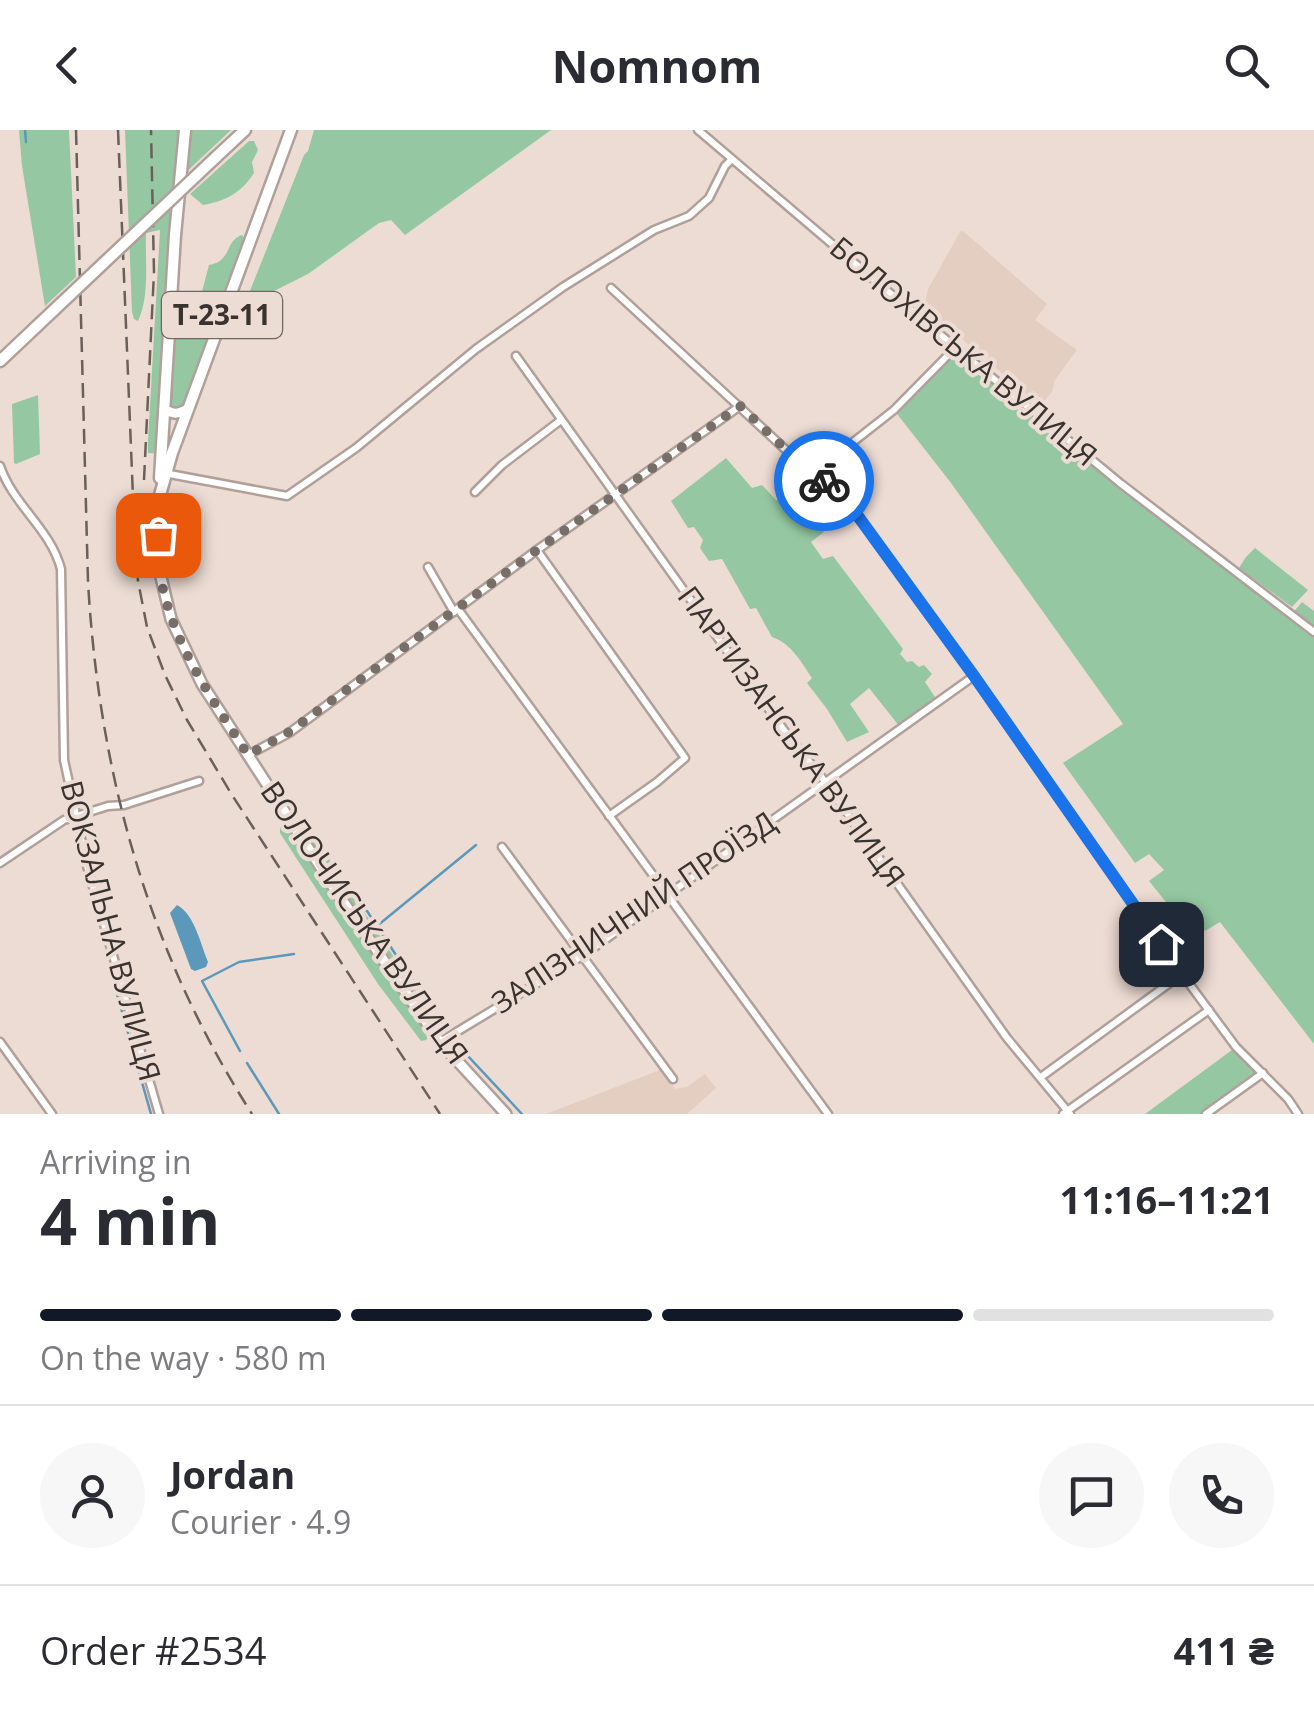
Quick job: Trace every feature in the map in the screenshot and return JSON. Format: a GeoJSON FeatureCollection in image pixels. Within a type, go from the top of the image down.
{"type":"FeatureCollection","features":[{"type":"Feature","properties":{"kind":"main road","name":"Т-23-11"},"geometry":{"type":"LineString","coordinates":[[158,502],[185,130]]}},
{"type":"Feature","properties":{"kind":"main road"},"geometry":{"type":"LineString","coordinates":[[278,130],[284,146],[280,161]]}},
{"type":"Feature","properties":{"kind":"main road","name":"Т-23-11"},"geometry":{"type":"LineString","coordinates":[[163,473],[291,130]]}},
{"type":"Feature","properties":{"kind":"main road"},"geometry":{"type":"LineString","coordinates":[[0,361],[246,131]]}},
{"type":"Feature","properties":{"kind":"main road"},"geometry":{"type":"LineString","coordinates":[[164,409],[179,414],[188,409]]}},
{"type":"Feature","properties":{"kind":"main road","name":"ВОЛОЧИСЬКА ВУЛИЦЯ"},"geometry":{"type":"LineString","coordinates":[[158,502],[160,573],[171,619],[202,684],[440,1042],[506,1114]]}},
{"type":"Feature","properties":{"kind":"street","name":"БОЛОХІВСЬКА ВУЛИЦЯ"},"geometry":{"type":"LineString","coordinates":[[698,130],[1120,484],[1314,632]]}},
{"type":"Feature","properties":{"kind":"street"},"geometry":{"type":"LineString","coordinates":[[163,473],[287,496],[356,448],[476,349],[563,287],[654,230],[689,216],[709,198],[724,166],[731,160]]}},
{"type":"Feature","properties":{"kind":"street"},"geometry":{"type":"LineString","coordinates":[[611,288],[855,512],[1182,974],[1236,1047],[1298,1114]]}},
{"type":"Feature","properties":{"kind":"street"},"geometry":{"type":"LineString","coordinates":[[815,472],[894,410],[956,347]]}},
{"type":"Feature","properties":{"kind":"street","name":"ПАРТИЗАНСЬКА ВУЛИЦЯ"},"geometry":{"type":"LineString","coordinates":[[516,356],[1007,1038],[1067,1113]]}},
{"type":"Feature","properties":{"kind":"street"},"geometry":{"type":"LineString","coordinates":[[248,755],[289,732],[740,406]]}},
{"type":"Feature","properties":{"kind":"street"},"geometry":{"type":"LineString","coordinates":[[476,492],[502,465],[561,420]]}},
{"type":"Feature","properties":{"kind":"street","name":"ВОКЗАЛЬНА ВУЛИЦЯ"},"geometry":{"type":"LineString","coordinates":[[0,466],[6,482],[55,548],[61,569],[64,760],[87,866],[159,1114]]}},
{"type":"Feature","properties":{"kind":"street"},"geometry":{"type":"LineString","coordinates":[[537,550],[685,758],[609,816]]}},
{"type":"Feature","properties":{"kind":"street"},"geometry":{"type":"LineString","coordinates":[[428,567],[456,611],[828,1114]]}},
{"type":"Feature","properties":{"kind":"street","name":"ЗАЛІЗНИЧНИЙ ПРОЇЗД"},"geometry":{"type":"LineString","coordinates":[[440,1042],[582,956],[974,676]]}},
{"type":"Feature","properties":{"kind":"street"},"geometry":{"type":"LineString","coordinates":[[0,863],[64,820],[108,806],[124,806],[199,781]]}},
{"type":"Feature","properties":{"kind":"street"},"geometry":{"type":"LineString","coordinates":[[502,848],[674,1078]]}},
{"type":"Feature","properties":{"kind":"street"},"geometry":{"type":"LineString","coordinates":[[1040,1077],[1182,974]]}},
{"type":"Feature","properties":{"kind":"street"},"geometry":{"type":"LineString","coordinates":[[1067,1113],[1209,1010]]}},
{"type":"Feature","properties":{"kind":"street"},"geometry":{"type":"LineString","coordinates":[[0,1042],[52,1114]]}},
{"type":"Feature","properties":{"kind":"street"},"geometry":{"type":"LineString","coordinates":[[1206,1114],[1263,1073]]}},
{"type":"Feature","properties":{"kind":"shaded area"},"geometry":{"type":"Polygon","coordinates":[[[963,231],[1047,304],[1035,320],[1077,350],[1040,406],[927,309],[928,289],[963,231]]]}},
{"type":"Feature","properties":{"kind":"shaded area"},"geometry":{"type":"Polygon","coordinates":[[[660,1070],[675,1089],[687,1087],[705,1074],[716,1088],[687,1114],[546,1114],[660,1070]]]}},
{"type":"Feature","properties":{"kind":"green space"},"geometry":{"type":"Polygon","coordinates":[[[19,130],[69,130],[76,277],[45,306],[22,166],[19,130]]]}},
{"type":"Feature","properties":{"kind":"green space"},"geometry":{"type":"Polygon","coordinates":[[[125,130],[231,130],[180,178],[171,302],[190,304],[200,299],[209,265],[221,260],[237,237],[242,235],[247,241],[184,408],[165,409],[161,454],[148,453],[160,230],[146,233],[146,289],[138,321],[132,312],[125,130]]]}},
{"type":"Feature","properties":{"kind":"green space"},"geometry":{"type":"Polygon","coordinates":[[[314,130],[551,130],[405,235],[391,220],[379,223],[308,274],[244,306],[314,130]]]}},
{"type":"Feature","properties":{"kind":"green space"},"geometry":{"type":"Polygon","coordinates":[[[249,141],[254,141],[258,150],[252,162],[254,173],[244,186],[226,198],[203,205],[190,194],[249,141]]]}},
{"type":"Feature","properties":{"kind":"green space"},"geometry":{"type":"Polygon","coordinates":[[[956,347],[1120,483],[1292,614],[1302,602],[1314,611],[1314,1044],[1220,922],[1205,931],[1189,911],[1178,917],[1149,881],[1164,870],[1149,854],[1135,863],[1063,763],[1123,724],[951,483],[894,410],[956,347]]]}},
{"type":"Feature","properties":{"kind":"green space"},"geometry":{"type":"Polygon","coordinates":[[[38,395],[40,454],[16,464],[12,404],[38,395]]]}},
{"type":"Feature","properties":{"kind":"green space"},"geometry":{"type":"Polygon","coordinates":[[[726,458],[752,488],[762,485],[776,500],[791,497],[824,532],[811,542],[823,559],[833,556],[903,649],[900,654],[907,662],[924,665],[932,674],[925,682],[937,700],[900,727],[869,688],[850,704],[869,732],[847,742],[807,683],[812,678],[800,660],[772,637],[756,608],[750,609],[722,559],[709,561],[700,548],[703,540],[694,527],[688,528],[671,501],[726,458]]]}},
{"type":"Feature","properties":{"kind":"green space"},"geometry":{"type":"Polygon","coordinates":[[[1255,548],[1308,590],[1292,607],[1239,568],[1255,548]]]}},
{"type":"Feature","properties":{"kind":"green space"},"geometry":{"type":"Polygon","coordinates":[[[283,821],[288,823],[429,1036],[426,1040],[421,1041],[378,984],[280,833],[283,821]]]}},
{"type":"Feature","properties":{"kind":"green space"},"geometry":{"type":"Polygon","coordinates":[[[313,835],[439,1025],[438,1029],[305,840],[313,835]]]}},
{"type":"Feature","properties":{"kind":"green space"},"geometry":{"type":"Polygon","coordinates":[[[1236,1047],[1263,1073],[1206,1114],[1145,1114],[1236,1047]]]}},
{"type":"Feature","properties":{"kind":"water"},"geometry":{"type":"Polygon","coordinates":[[[177,905],[196,930],[208,962],[206,967],[191,969],[170,913],[177,905]]]}},
{"type":"Feature","properties":{"kind":"waterway"},"geometry":{"type":"LineString","coordinates":[[25,130],[26,142]]}},
{"type":"Feature","properties":{"kind":"waterway"},"geometry":{"type":"LineString","coordinates":[[377,926],[476,845]]}},
{"type":"Feature","properties":{"kind":"waterway"},"geometry":{"type":"LineString","coordinates":[[358,911],[367,911],[448,1034]]}},
{"type":"Feature","properties":{"kind":"waterway"},"geometry":{"type":"LineString","coordinates":[[240,1051],[202,981],[239,962],[294,954]]}},
{"type":"Feature","properties":{"kind":"waterway"},"geometry":{"type":"LineString","coordinates":[[111,973],[151,1114]]}},
{"type":"Feature","properties":{"kind":"waterway"},"geometry":{"type":"LineString","coordinates":[[453,1040],[522,1114]]}},
{"type":"Feature","properties":{"kind":"waterway"},"geometry":{"type":"LineString","coordinates":[[247,1063],[279,1114]]}},
{"type":"Feature","properties":{"kind":"railway"},"geometry":{"type":"LineString","coordinates":[[76,130],[88,582],[104,723],[117,792],[157,925],[184,989],[252,1114]]}},
{"type":"Feature","properties":{"kind":"railway"},"geometry":{"type":"LineString","coordinates":[[118,130],[135,546],[147,627],[187,720],[232,795],[440,1114]]}},
{"type":"Feature","properties":{"kind":"railway"},"geometry":{"type":"LineString","coordinates":[[144,480],[154,272],[151,130]]}},
{"type":"Feature","properties":{"kind":"way so far"},"geometry":{"type":"LineString","coordinates":[[158,535],[160,573],[171,619],[202,684],[248,755],[289,732],[740,406],[824,481]]}},
{"type":"Feature","properties":{"kind":"route"},"geometry":{"type":"LineString","coordinates":[[824,481],[855,512],[1161,944]]}}]}
